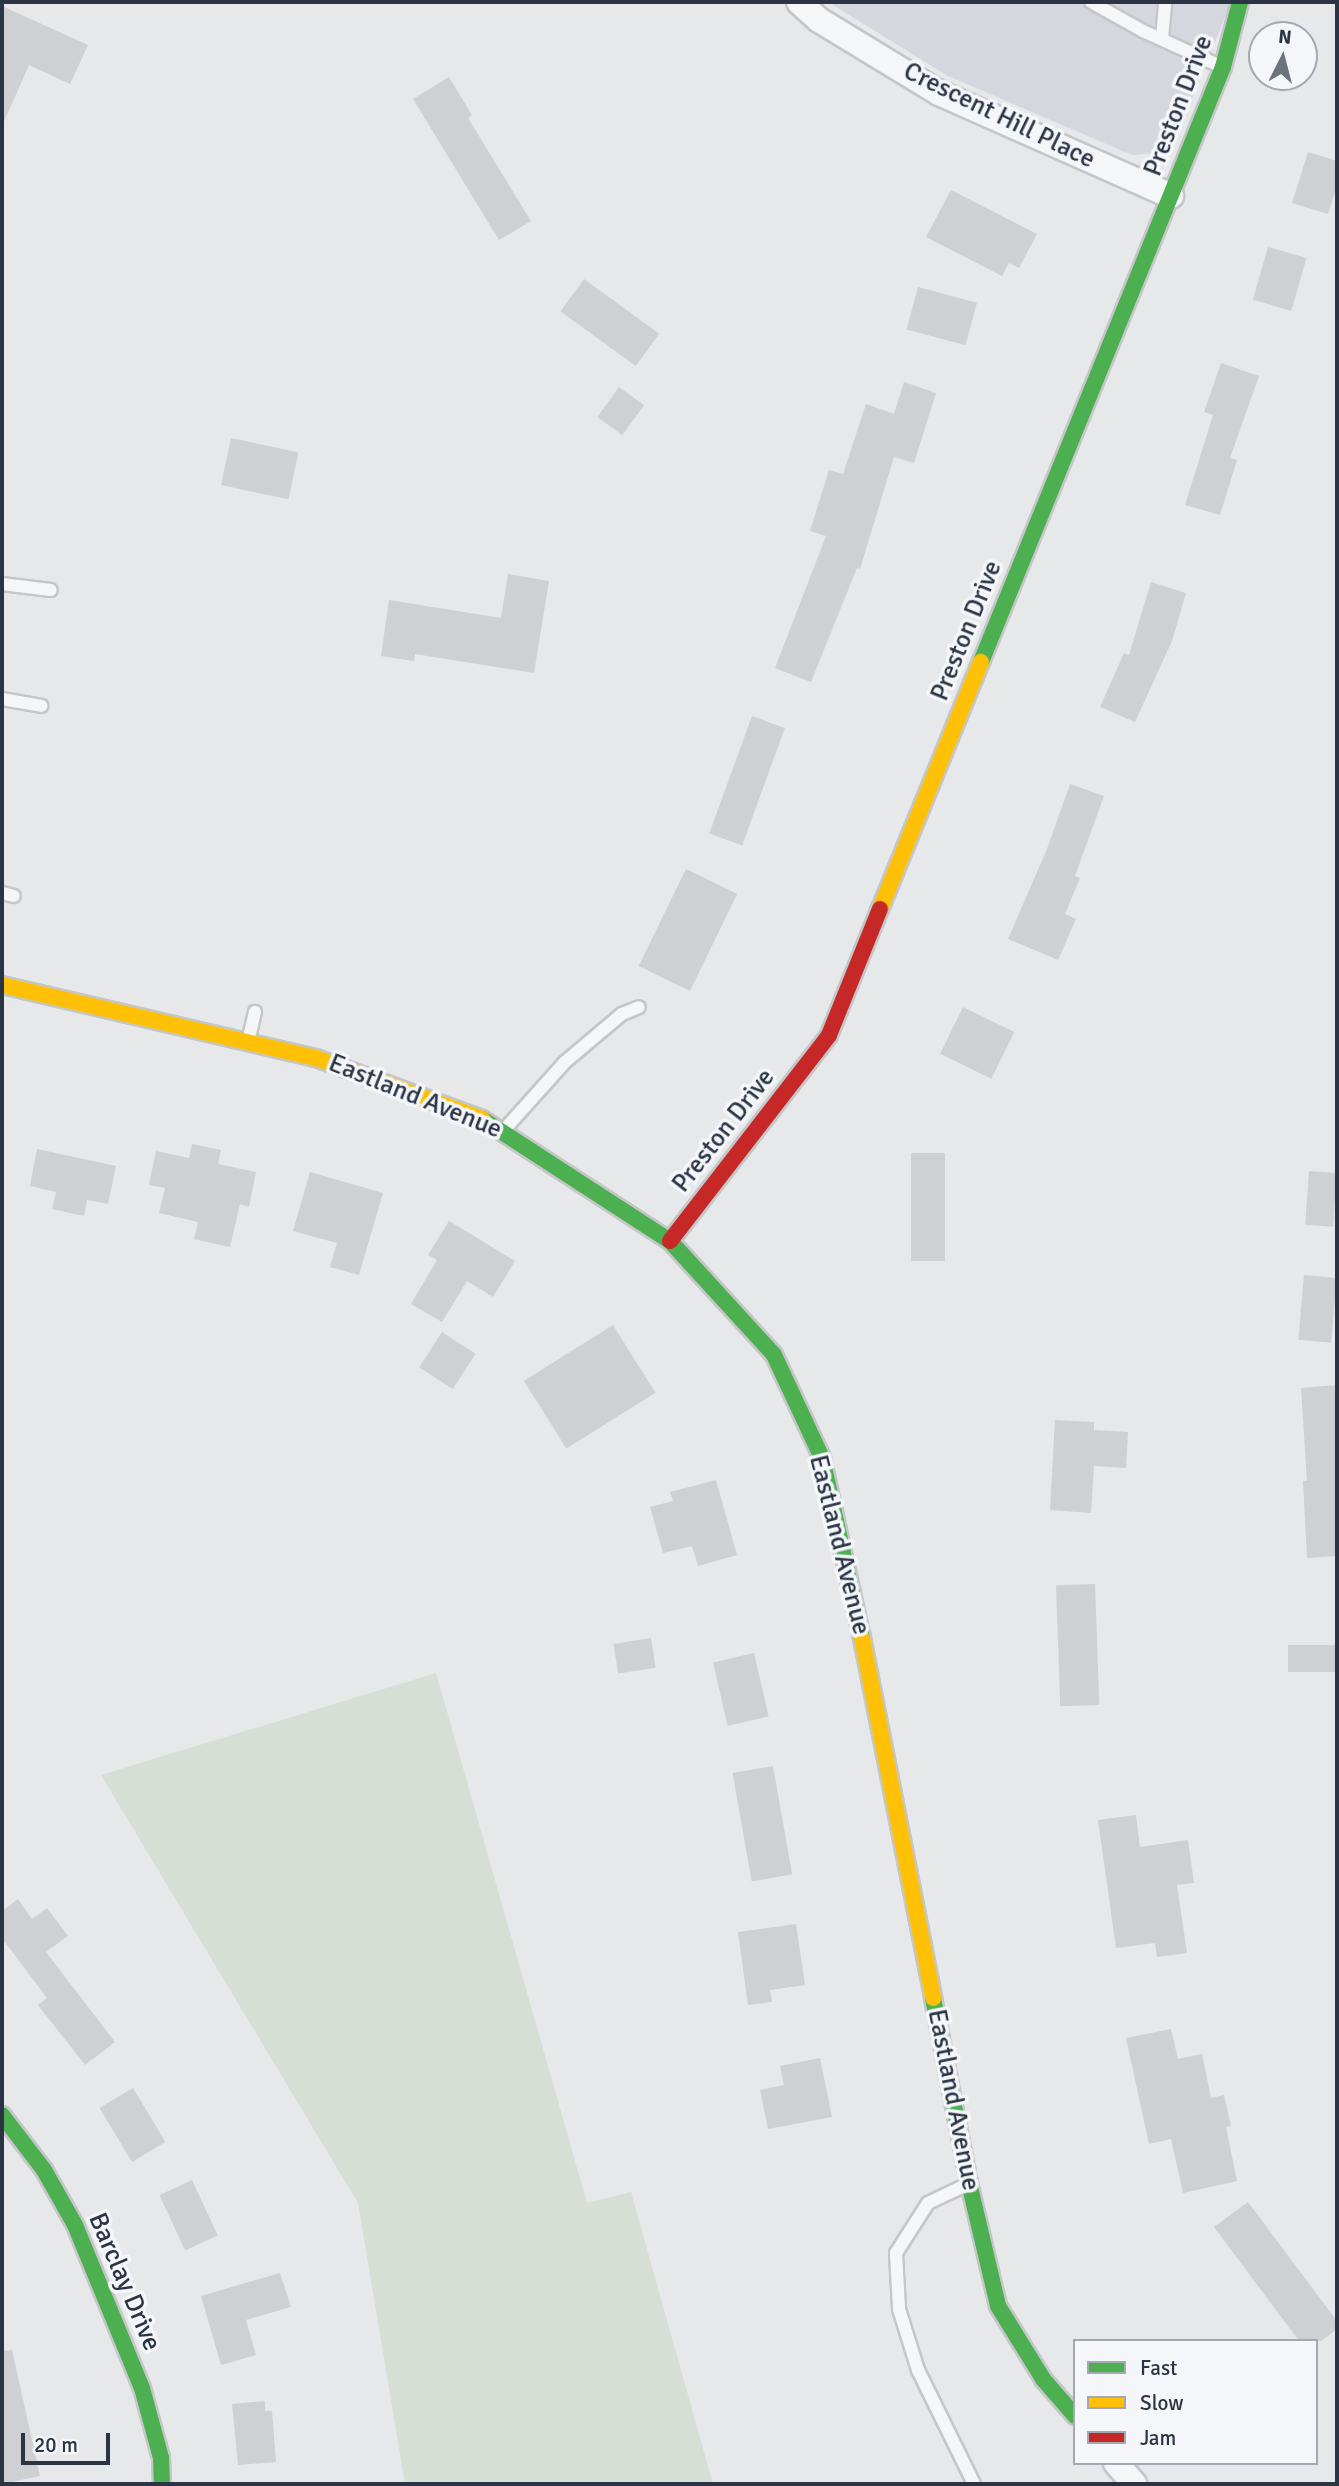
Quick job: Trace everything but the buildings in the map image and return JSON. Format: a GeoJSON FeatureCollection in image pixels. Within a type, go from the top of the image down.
{"type":"FeatureCollection","features":[{"type":"Feature","properties":{"kind":"street","name":"Crescent Hill Place"},"geometry":{"type":"LineString","coordinates":[[799,2],[819,20],[939,93],[1171,196]]}},
{"type":"Feature","properties":{"kind":"street","name":"Preston Drive"},"geometry":{"type":"LineString","coordinates":[[670,1241],[829,1035],[1223,67],[1240,2]]}},
{"type":"Feature","properties":{"kind":"street","name":"Eastland Avenue"},"geometry":{"type":"LineString","coordinates":[[2,985],[316,1058],[491,1122],[670,1241],[774,1355],[821,1458],[849,1570],[969,2183],[998,2306],[1043,2379],[1073,2414]]}},
{"type":"Feature","properties":{"kind":"street","name":"Barclay Drive"},"geometry":{"type":"LineString","coordinates":[[2,2115],[44,2170],[75,2225],[142,2388],[161,2458],[162,2484]]}},
{"type":"Feature","properties":{"kind":"street"},"geometry":{"type":"LineString","coordinates":[[1118,2465],[1134,2484]]}},
{"type":"Feature","properties":{"kind":"lane"},"geometry":{"type":"LineString","coordinates":[[1091,2],[1161,39],[1223,67]]}},
{"type":"Feature","properties":{"kind":"lane"},"geometry":{"type":"LineString","coordinates":[[1161,39],[1165,2]]}},
{"type":"Feature","properties":{"kind":"lane"},"geometry":{"type":"LineString","coordinates":[[2,584],[51,590]]}},
{"type":"Feature","properties":{"kind":"lane"},"geometry":{"type":"LineString","coordinates":[[2,699],[41,706]]}},
{"type":"Feature","properties":{"kind":"lane"},"geometry":{"type":"LineString","coordinates":[[504,1130],[565,1062],[622,1014],[639,1007]]}},
{"type":"Feature","properties":{"kind":"lane"},"geometry":{"type":"LineString","coordinates":[[248,1042],[255,1012]]}},
{"type":"Feature","properties":{"kind":"lane"},"geometry":{"type":"LineString","coordinates":[[969,2183],[928,2203],[896,2253],[899,2309],[918,2370],[974,2484]]}},
{"type":"Feature","properties":{"kind":"shaded area"},"geometry":{"type":"Polygon","coordinates":[[[828,2],[1231,2],[1179,131],[1163,152],[1132,155],[948,76],[828,2]]]}},
{"type":"Feature","properties":{"kind":"shaded area"},"geometry":{"type":"Polygon","coordinates":[[[436,1673],[587,2203],[631,2192],[713,2484],[405,2484],[358,2203],[101,1775],[436,1673]]]}},
{"type":"Feature","properties":{"kind":"traffic: fast"},"geometry":{"type":"LineString","coordinates":[[981,662],[1223,67],[1240,2]]}},
{"type":"Feature","properties":{"kind":"traffic: fast"},"geometry":{"type":"LineString","coordinates":[[482,1119],[670,1241],[774,1355],[822,1458],[862,1638]]}},
{"type":"Feature","properties":{"kind":"traffic: fast"},"geometry":{"type":"LineString","coordinates":[[933,1998],[969,2183],[998,2306],[1043,2379],[1073,2414]]}},
{"type":"Feature","properties":{"kind":"traffic: fast"},"geometry":{"type":"LineString","coordinates":[[2,2115],[44,2170],[75,2225],[142,2388],[161,2458],[162,2484]]}},
{"type":"Feature","properties":{"kind":"traffic: slow"},"geometry":{"type":"LineString","coordinates":[[880,909],[981,662]]}},
{"type":"Feature","properties":{"kind":"traffic: slow"},"geometry":{"type":"LineString","coordinates":[[2,985],[316,1058],[482,1119]]}},
{"type":"Feature","properties":{"kind":"traffic: slow"},"geometry":{"type":"LineString","coordinates":[[862,1638],[933,1998]]}},
{"type":"Feature","properties":{"kind":"traffic: jam"},"geometry":{"type":"LineString","coordinates":[[670,1241],[829,1035],[880,909]]}}]}
